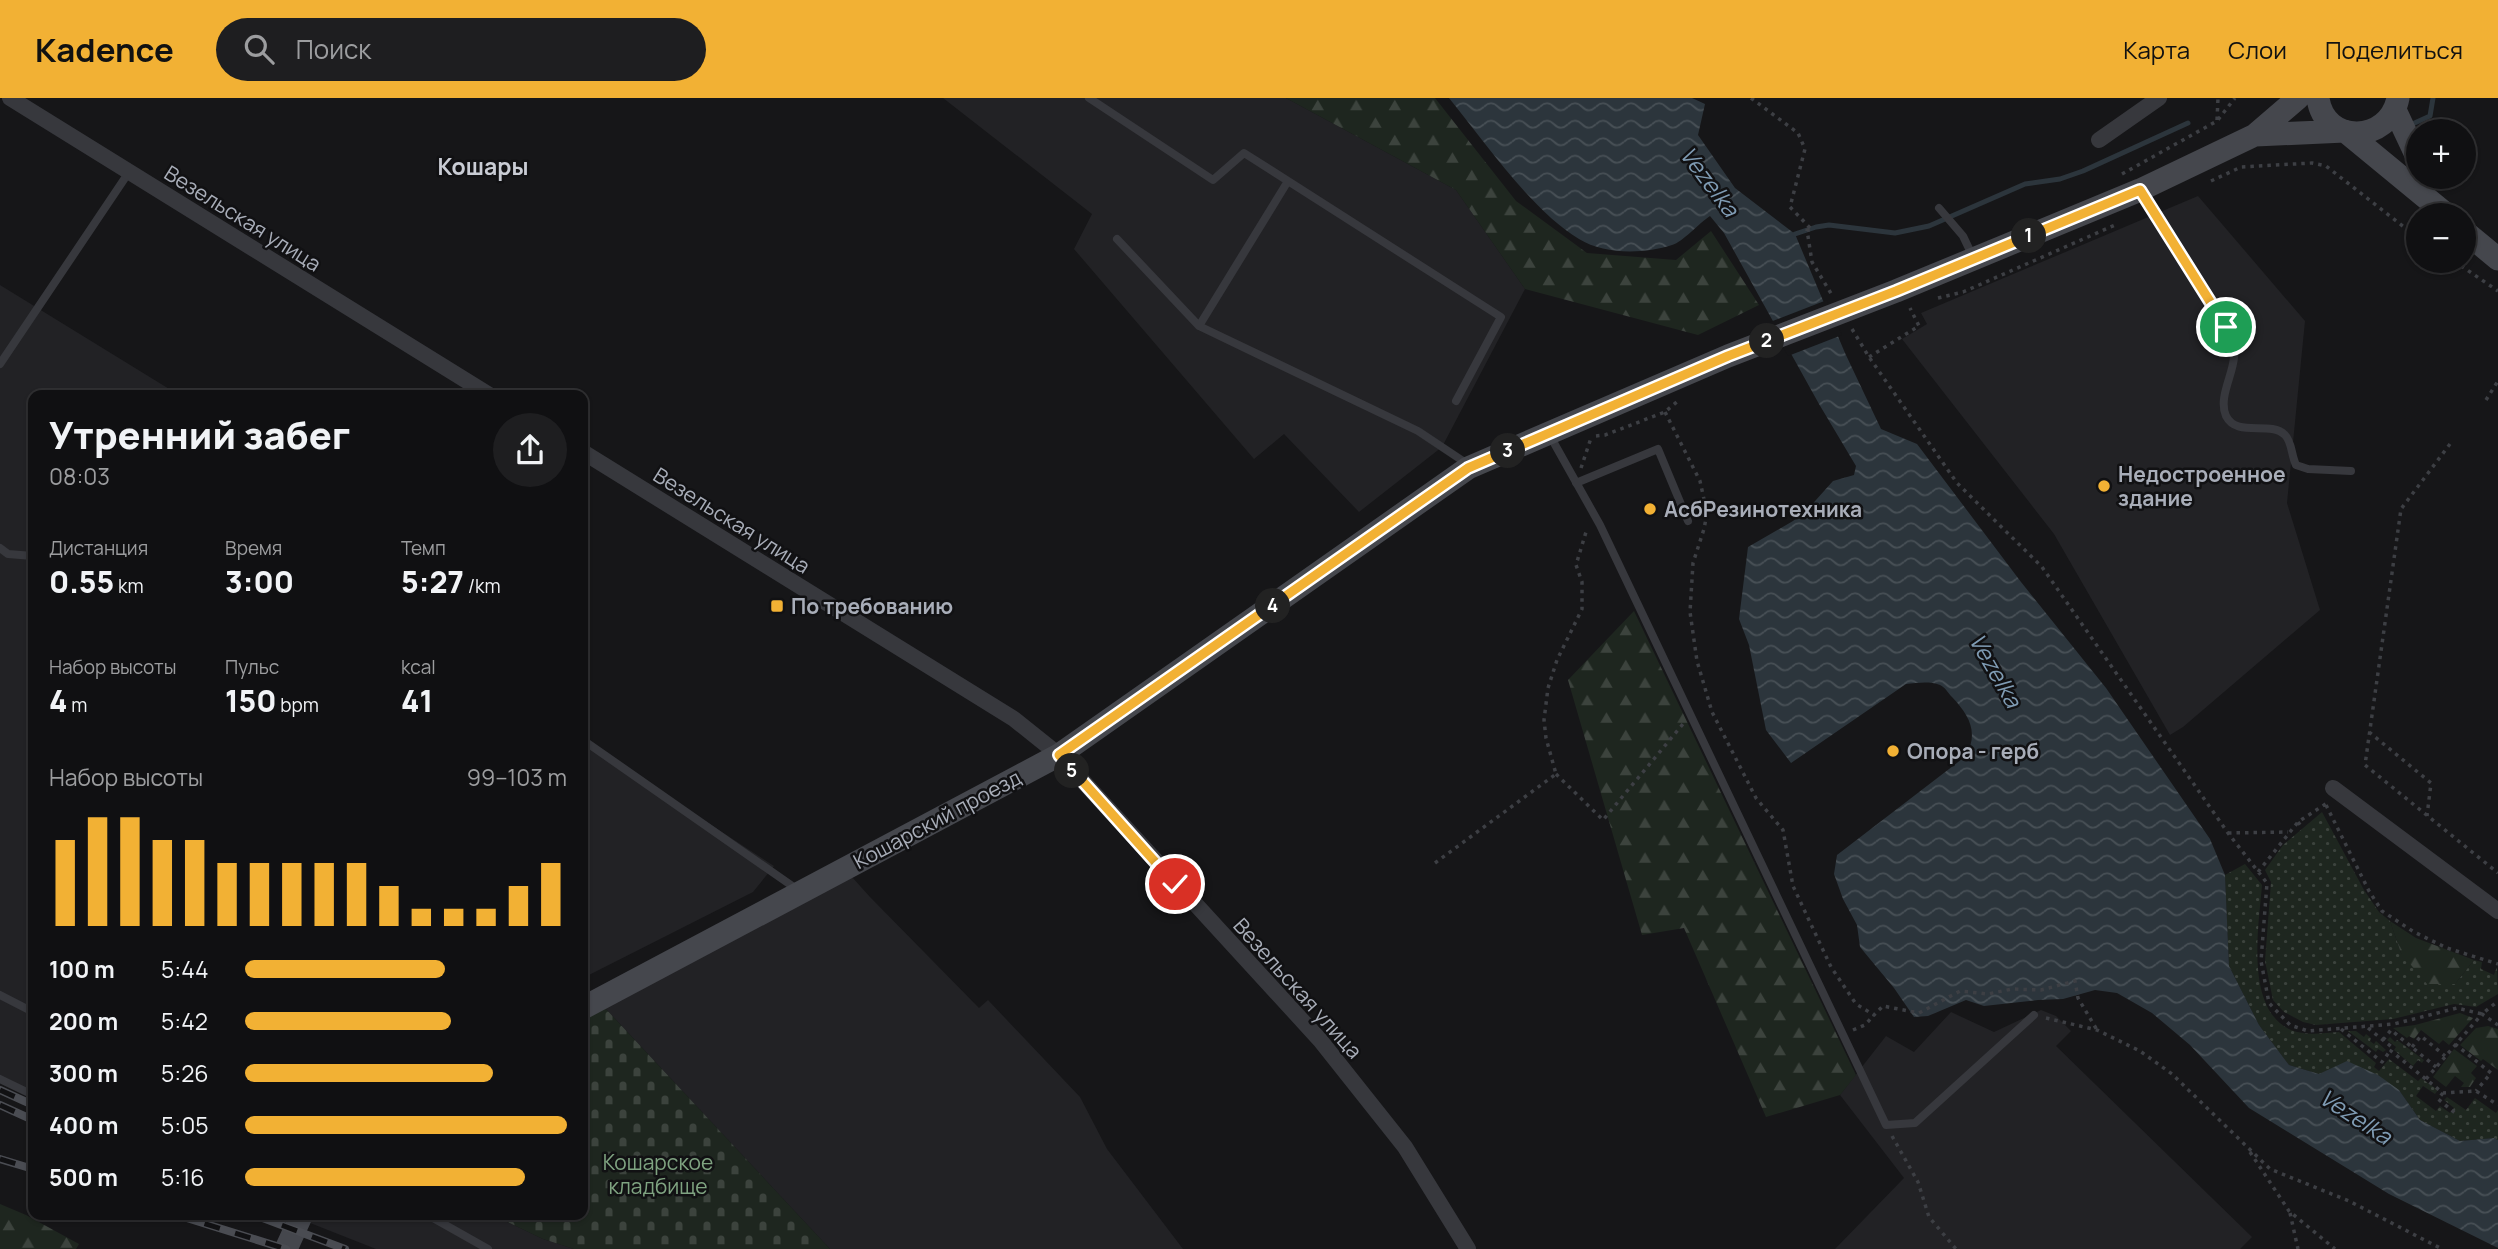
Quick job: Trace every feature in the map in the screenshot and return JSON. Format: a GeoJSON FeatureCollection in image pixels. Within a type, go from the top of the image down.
{"type":"FeatureCollection","features":[{"type":"Feature","properties":{"kind":"street","name":"Везельская улица"},"geometry":{"type":"LineString","coordinates":[[10,98],[481,390]]}},
{"type":"Feature","properties":{"kind":"street"},"geometry":{"type":"LineString","coordinates":[[2099,141],[2160,98]]}},
{"type":"Feature","properties":{"kind":"street","name":"Кошарский проезд"},"geometry":{"type":"LineString","coordinates":[[588,1005],[1059,755],[1468,468],[1728,356],[1896,291],[2140,190],[2255,135],[2298,98]]}},
{"type":"Feature","properties":{"kind":"street"},"geometry":{"type":"LineString","coordinates":[[2318,98],[2325,116],[2334,125],[2345,131],[2432,203]]}},
{"type":"Feature","properties":{"kind":"street"},"geometry":{"type":"LineString","coordinates":[[2396,104],[2406,129]]}},
{"type":"Feature","properties":{"kind":"street","name":"Кошарский проезд"},"geometry":{"type":"LineString","coordinates":[[2255,135],[2369,132],[2388,120],[2396,104]]}},
{"type":"Feature","properties":{"kind":"street"},"geometry":{"type":"LineString","coordinates":[[2476,240],[2498,259]]}},
{"type":"Feature","properties":{"kind":"street","name":"Везельская улица"},"geometry":{"type":"LineString","coordinates":[[588,455],[1014,719],[1059,755],[1320,1040],[1405,1147],[1468,1249]]}},
{"type":"Feature","properties":{"kind":"street"},"geometry":{"type":"LineString","coordinates":[[2333,788],[2498,911]]}},
{"type":"Feature","properties":{"kind":"street"},"geometry":{"type":"LineString","coordinates":[[286,1249],[299,1220]]}},
{"type":"Feature","properties":{"kind":"lane"},"geometry":{"type":"LineString","coordinates":[[1089,98],[1213,180],[1244,153],[1501,317],[1456,401]]}},
{"type":"Feature","properties":{"kind":"lane"},"geometry":{"type":"LineString","coordinates":[[0,364],[3,354],[129,172]]}},
{"type":"Feature","properties":{"kind":"lane"},"geometry":{"type":"LineString","coordinates":[[1199,326],[1288,181]]}},
{"type":"Feature","properties":{"kind":"lane"},"geometry":{"type":"LineString","coordinates":[[2140,190],[2233,341],[2235,355],[2223,402],[2226,416],[2233,424],[2244,428],[2271,428],[2283,432],[2290,442],[2291,455],[2297,464],[2308,469],[2351,471]]}},
{"type":"Feature","properties":{"kind":"lane"},"geometry":{"type":"LineString","coordinates":[[1942,211],[1963,236],[1974,259]]}},
{"type":"Feature","properties":{"kind":"lane"},"geometry":{"type":"LineString","coordinates":[[1117,239],[1199,326],[1418,431],[1463,461],[1468,468]]}},
{"type":"Feature","properties":{"kind":"lane"},"geometry":{"type":"LineString","coordinates":[[1549,434],[1600,525],[1886,1125],[1915,1123],[2034,1015]]}},
{"type":"Feature","properties":{"kind":"lane"},"geometry":{"type":"LineString","coordinates":[[1576,483],[1658,449],[1688,521]]}},
{"type":"Feature","properties":{"kind":"lane"},"geometry":{"type":"LineString","coordinates":[[0,548],[8,554],[28,556]]}},
{"type":"Feature","properties":{"kind":"lane"},"geometry":{"type":"LineString","coordinates":[[588,743],[800,891]]}},
{"type":"Feature","properties":{"kind":"lane"},"geometry":{"type":"LineString","coordinates":[[0,995],[28,1009]]}},
{"type":"Feature","properties":{"kind":"lane"},"geometry":{"type":"LineString","coordinates":[[0,1079],[28,1093]]}},
{"type":"Feature","properties":{"kind":"lane"},"geometry":{"type":"LineString","coordinates":[[437,1220],[488,1249]]}},
{"type":"Feature","properties":{"kind":"path"},"geometry":{"type":"LineString","coordinates":[[1751,98],[1798,133],[1805,149],[1790,207],[1812,230],[1807,230],[1812,262],[1837,304]]}},
{"type":"Feature","properties":{"kind":"path"},"geometry":{"type":"LineString","coordinates":[[2217,121],[2218,98]]}},
{"type":"Feature","properties":{"kind":"path"},"geometry":{"type":"LineString","coordinates":[[2113,178],[2217,121],[2235,98]]}},
{"type":"Feature","properties":{"kind":"path"},"geometry":{"type":"LineString","coordinates":[[2472,273],[2498,291]]}},
{"type":"Feature","properties":{"kind":"path"},"geometry":{"type":"LineString","coordinates":[[1869,357],[1919,326],[1912,310]]}},
{"type":"Feature","properties":{"kind":"path"},"geometry":{"type":"LineString","coordinates":[[1850,326],[1957,483],[2042,567],[2228,833],[2267,883],[2260,961],[2269,1003],[2290,1025],[2308,1031],[2416,1020],[2457,1008],[2482,1013],[2498,1025]]}},
{"type":"Feature","properties":{"kind":"path"},"geometry":{"type":"LineString","coordinates":[[2486,400],[2498,381]]}},
{"type":"Feature","properties":{"kind":"path"},"geometry":{"type":"LineString","coordinates":[[1605,435],[1665,412],[1700,481],[1707,513],[1693,563],[1690,612],[1698,661],[1712,712],[1756,798],[1783,830],[1793,886],[1831,967],[1856,1004],[1874,1015]]}},
{"type":"Feature","properties":{"kind":"path"},"geometry":{"type":"LineString","coordinates":[[1576,483],[1592,436]]}},
{"type":"Feature","properties":{"kind":"path"},"geometry":{"type":"LineString","coordinates":[[2450,444],[2401,509],[2365,765],[2498,873]]}},
{"type":"Feature","properties":{"kind":"path"},"geometry":{"type":"LineString","coordinates":[[1600,525],[1586,532],[1576,565],[1583,582],[1583,608],[1557,660],[1548,688],[1544,720],[1556,774],[1603,820],[1690,715]]}},
{"type":"Feature","properties":{"kind":"path"},"geometry":{"type":"LineString","coordinates":[[2369,732],[2431,783],[2427,816]]}},
{"type":"Feature","properties":{"kind":"path"},"geometry":{"type":"LineString","coordinates":[[1435,863],[1556,774]]}},
{"type":"Feature","properties":{"kind":"path"},"geometry":{"type":"LineString","coordinates":[[2258,872],[2298,822],[2326,805],[2333,788]]}},
{"type":"Feature","properties":{"kind":"path"},"geometry":{"type":"LineString","coordinates":[[2326,805],[2369,891],[2382,911],[2414,932],[2447,948],[2498,964]]}},
{"type":"Feature","properties":{"kind":"path"},"geometry":{"type":"LineString","coordinates":[[2298,822],[2303,829]]}},
{"type":"Feature","properties":{"kind":"path"},"geometry":{"type":"LineString","coordinates":[[2228,833],[2288,832]]}},
{"type":"Feature","properties":{"kind":"path"},"geometry":{"type":"LineString","coordinates":[[1842,1034],[1865,1025],[1883,1006],[1919,1013],[1960,991],[1988,994],[2012,989],[2040,990],[2075,981],[2078,998],[2097,1030]]}},
{"type":"Feature","properties":{"kind":"path"},"geometry":{"type":"LineString","coordinates":[[2426,1079],[2482,1013],[2498,1001]]}},
{"type":"Feature","properties":{"kind":"path"},"geometry":{"type":"LineString","coordinates":[[2034,1015],[2097,1030],[2132,1047],[2172,1074],[2270,1169],[2349,1201],[2442,1249]]}},
{"type":"Feature","properties":{"kind":"path"},"geometry":{"type":"LineString","coordinates":[[2340,1028],[2382,1062],[2393,1048],[2367,1027]]}},
{"type":"Feature","properties":{"kind":"path"},"geometry":{"type":"LineString","coordinates":[[2383,1040],[2390,1030],[2436,1067]]}},
{"type":"Feature","properties":{"kind":"path"},"geometry":{"type":"LineString","coordinates":[[2412,1047],[2421,1036],[2445,1056]]}},
{"type":"Feature","properties":{"kind":"path"},"geometry":{"type":"LineString","coordinates":[[2455,1044],[2491,1073],[2476,1091]]}},
{"type":"Feature","properties":{"kind":"path"},"geometry":{"type":"LineString","coordinates":[[2390,1051],[2443,1093],[2476,1091],[2498,1105]]}},
{"type":"Feature","properties":{"kind":"path"},"geometry":{"type":"LineString","coordinates":[[2443,1093],[2438,1100],[2455,1113]]}},
{"type":"Feature","properties":{"kind":"path"},"geometry":{"type":"LineString","coordinates":[[1886,1125],[1918,1182],[1929,1217],[1956,1249]]}},
{"type":"Feature","properties":{"kind":"path"},"geometry":{"type":"LineString","coordinates":[[2245,1145],[2289,1211],[2335,1249]]}},
{"type":"Feature","properties":{"kind":"path"},"geometry":{"type":"LineString","coordinates":[[2289,1211],[2298,1249]]}},
{"type":"Feature","properties":{"kind":"shaded area"},"geometry":{"type":"Polygon","coordinates":[[[943,98],[1286,98],[1456,190],[1525,289],[1442,447],[1359,512],[1284,434],[1254,459],[1074,249],[1092,214],[943,98]]]}},
{"type":"Feature","properties":{"kind":"shaded area"},"geometry":{"type":"Polygon","coordinates":[[[2198,196],[2305,321],[2287,503],[2320,610],[2183,727],[2170,735],[2054,534],[1902,339],[1927,324],[1921,313],[2198,196]]]}},
{"type":"Feature","properties":{"kind":"shaded area"},"geometry":{"type":"Polygon","coordinates":[[[0,285],[171,390],[28,390],[28,1092],[0,1078],[0,285]]]}},
{"type":"Feature","properties":{"kind":"shaded area"},"geometry":{"type":"Polygon","coordinates":[[[588,744],[774,866],[753,892],[588,975],[588,744]]]}},
{"type":"Feature","properties":{"kind":"shaded area"},"geometry":{"type":"Polygon","coordinates":[[[852,877],[979,1008],[988,1000],[1080,1097],[1107,1149],[1183,1249],[830,1249],[605,1008],[852,877]]]}},
{"type":"Feature","properties":{"kind":"shaded area"},"geometry":{"type":"Polygon","coordinates":[[[2041,1010],[2056,1016],[2071,1031],[2056,1046],[2252,1237],[2240,1249],[1835,1249],[1904,1178],[1840,1095],[1886,1036],[1914,1052],[1951,1012],[1994,1032],[2041,1010]]]}},
{"type":"Feature","properties":{"kind":"shaded area"},"geometry":{"type":"Polygon","coordinates":[[[303,1220],[503,1220],[543,1239],[574,1249],[376,1249],[303,1220]]]}},
{"type":"Feature","properties":{"kind":"green space"},"geometry":{"type":"Polygon","coordinates":[[[1286,98],[1435,98],[1516,201],[1587,253],[1676,260],[1711,231],[1759,305],[1698,335],[1525,289],[1456,190],[1286,98]]]}},
{"type":"Feature","properties":{"kind":"green space"},"geometry":{"type":"Polygon","coordinates":[[[1634,611],[1856,1075],[1840,1095],[1766,1117],[1684,928],[1642,935],[1568,680],[1634,611]]]}},
{"type":"Feature","properties":{"kind":"green space"},"geometry":{"type":"Polygon","coordinates":[[[2322,812],[2364,890],[2379,912],[2390,921],[2401,953],[2455,984],[2474,960],[2482,962],[2481,969],[2494,975],[2497,967],[2498,994],[2476,1007],[2454,1004],[2393,1019],[2316,1025],[2303,1022],[2284,1012],[2273,1000],[2265,961],[2271,882],[2265,870],[2283,845],[2322,812]]]}},
{"type":"Feature","properties":{"kind":"green space"},"geometry":{"type":"Polygon","coordinates":[[[2245,864],[2262,885],[2257,943],[2260,985],[2266,1004],[2276,1019],[2296,1032],[2339,1032],[2376,1063],[2374,1067],[2379,1071],[2389,1059],[2418,1081],[2421,1078],[2438,1090],[2435,1094],[2423,1086],[2416,1096],[2436,1111],[2440,1106],[2450,1113],[2454,1108],[2444,1100],[2447,1097],[2466,1110],[2475,1098],[2496,1113],[2498,1110],[2498,1140],[2494,1138],[2460,1141],[2420,1120],[2399,1090],[2319,1074],[2289,1065],[2259,1025],[2229,966],[2225,875],[2245,864]]]}},
{"type":"Feature","properties":{"kind":"green space"},"geometry":{"type":"Polygon","coordinates":[[[2390,921],[2416,938],[2474,960],[2455,984],[2427,984],[2401,953],[2390,921]]]}},
{"type":"Feature","properties":{"kind":"green space","name":"Кошарское кладбище"},"geometry":{"type":"Polygon","coordinates":[[[605,1008],[830,1249],[574,1249],[543,1239],[503,1220],[588,1220],[588,1017],[605,1008]]]}},
{"type":"Feature","properties":{"kind":"green space"},"geometry":{"type":"Polygon","coordinates":[[[2460,1013],[2473,1018],[2449,1045],[2443,1040],[2439,1044],[2421,1030],[2414,1039],[2409,1036],[2407,1038],[2393,1028],[2415,1025],[2460,1013]]]}},
{"type":"Feature","properties":{"kind":"green space"},"geometry":{"type":"Polygon","coordinates":[[[2488,1026],[2498,1029],[2498,1070],[2460,1045],[2476,1028],[2488,1026]]]}},
{"type":"Feature","properties":{"kind":"green space"},"geometry":{"type":"Polygon","coordinates":[[[2348,1031],[2356,1031],[2364,1037],[2366,1034],[2371,1038],[2370,1041],[2374,1044],[2376,1041],[2386,1050],[2383,1052],[2378,1049],[2376,1052],[2348,1031]]]}},
{"type":"Feature","properties":{"kind":"green space"},"geometry":{"type":"Polygon","coordinates":[[[2390,1037],[2424,1060],[2422,1063],[2418,1060],[2413,1066],[2394,1050],[2396,1047],[2387,1040],[2390,1037]]]}},
{"type":"Feature","properties":{"kind":"green space"},"geometry":{"type":"Polygon","coordinates":[[[2454,1049],[2477,1066],[2471,1073],[2476,1078],[2470,1087],[2461,1087],[2464,1083],[2455,1076],[2446,1087],[2433,1077],[2454,1049]]]}},
{"type":"Feature","properties":{"kind":"green space"},"geometry":{"type":"Polygon","coordinates":[[[0,1204],[79,1244],[76,1249],[0,1249],[0,1204]]]}},
{"type":"Feature","properties":{"kind":"water","name":"Vezelka"},"geometry":{"type":"Polygon","coordinates":[[[1449,98],[1692,98],[1705,104],[1698,135],[1735,188],[1795,234],[1845,353],[1881,429],[1917,444],[2021,582],[2106,688],[2210,839],[2225,875],[2229,966],[2259,1025],[2289,1065],[2319,1074],[2347,1061],[2378,1075],[2399,1090],[2420,1120],[2460,1141],[2494,1138],[2498,1140],[2498,1248],[2389,1194],[2249,1108],[2190,1045],[2152,1013],[2117,993],[2095,990],[2063,999],[1984,1006],[1966,1000],[1928,1016],[1914,1017],[1860,947],[1857,925],[1834,874],[1837,855],[1966,756],[1972,739],[1967,717],[1942,686],[1928,683],[1906,684],[1791,763],[1766,730],[1749,645],[1739,619],[1748,547],[1793,521],[1807,510],[1833,481],[1854,475],[1856,466],[1724,233],[1710,216],[1681,240],[1661,248],[1625,251],[1589,244],[1561,227],[1526,193],[1449,98]]]}},
{"type":"Feature","properties":{"kind":"pier"},"geometry":{"type":"Polygon","coordinates":[[[1827,300],[1842,335],[1788,356],[1770,322],[1827,300]]]}},
{"type":"Feature","properties":{"kind":"waterway"},"geometry":{"type":"LineString","coordinates":[[2423,119],[2430,116],[2433,98]]}},
{"type":"Feature","properties":{"kind":"waterway"},"geometry":{"type":"LineString","coordinates":[[1795,234],[1829,225],[1895,233],[1929,226],[2025,184],[2060,179],[2083,171],[2188,123]]}},
{"type":"Feature","properties":{"kind":"railway"},"geometry":{"type":"LineString","coordinates":[[0,1090],[28,1103]]}},
{"type":"Feature","properties":{"kind":"railway"},"geometry":{"type":"LineString","coordinates":[[0,1105],[28,1118]]}},
{"type":"Feature","properties":{"kind":"railway"},"geometry":{"type":"LineString","coordinates":[[0,1159],[28,1167]]}},
{"type":"Feature","properties":{"kind":"railway"},"geometry":{"type":"LineString","coordinates":[[193,1220],[286,1249]]}},
{"type":"Feature","properties":{"kind":"railway"},"geometry":{"type":"LineString","coordinates":[[268,1220],[345,1249]]}},
{"type":"Feature","properties":{"kind":"place","name":"Недостроенное здание"},"geometry":{"type":"Point","coordinates":[2104,486]}},
{"type":"Feature","properties":{"kind":"place","name":"АсбРезинотехника"},"geometry":{"type":"Point","coordinates":[1650,509]}},
{"type":"Feature","properties":{"kind":"place","name":"По требованию"},"geometry":{"type":"Point","coordinates":[777,606]}},
{"type":"Feature","properties":{"kind":"place","name":"Опора - герб"},"geometry":{"type":"Point","coordinates":[1893,751]}},
{"type":"Feature","properties":{"kind":"district","name":"Кошары"},"geometry":{"type":"Point","coordinates":[483,166]}},
{"type":"Feature","properties":{"kind":"route"},"geometry":{"type":"LineString","coordinates":[[1175,884],[1059,755],[1468,468],[1728,356],[1896,291],[2140,190],[2226,327]]}}]}
